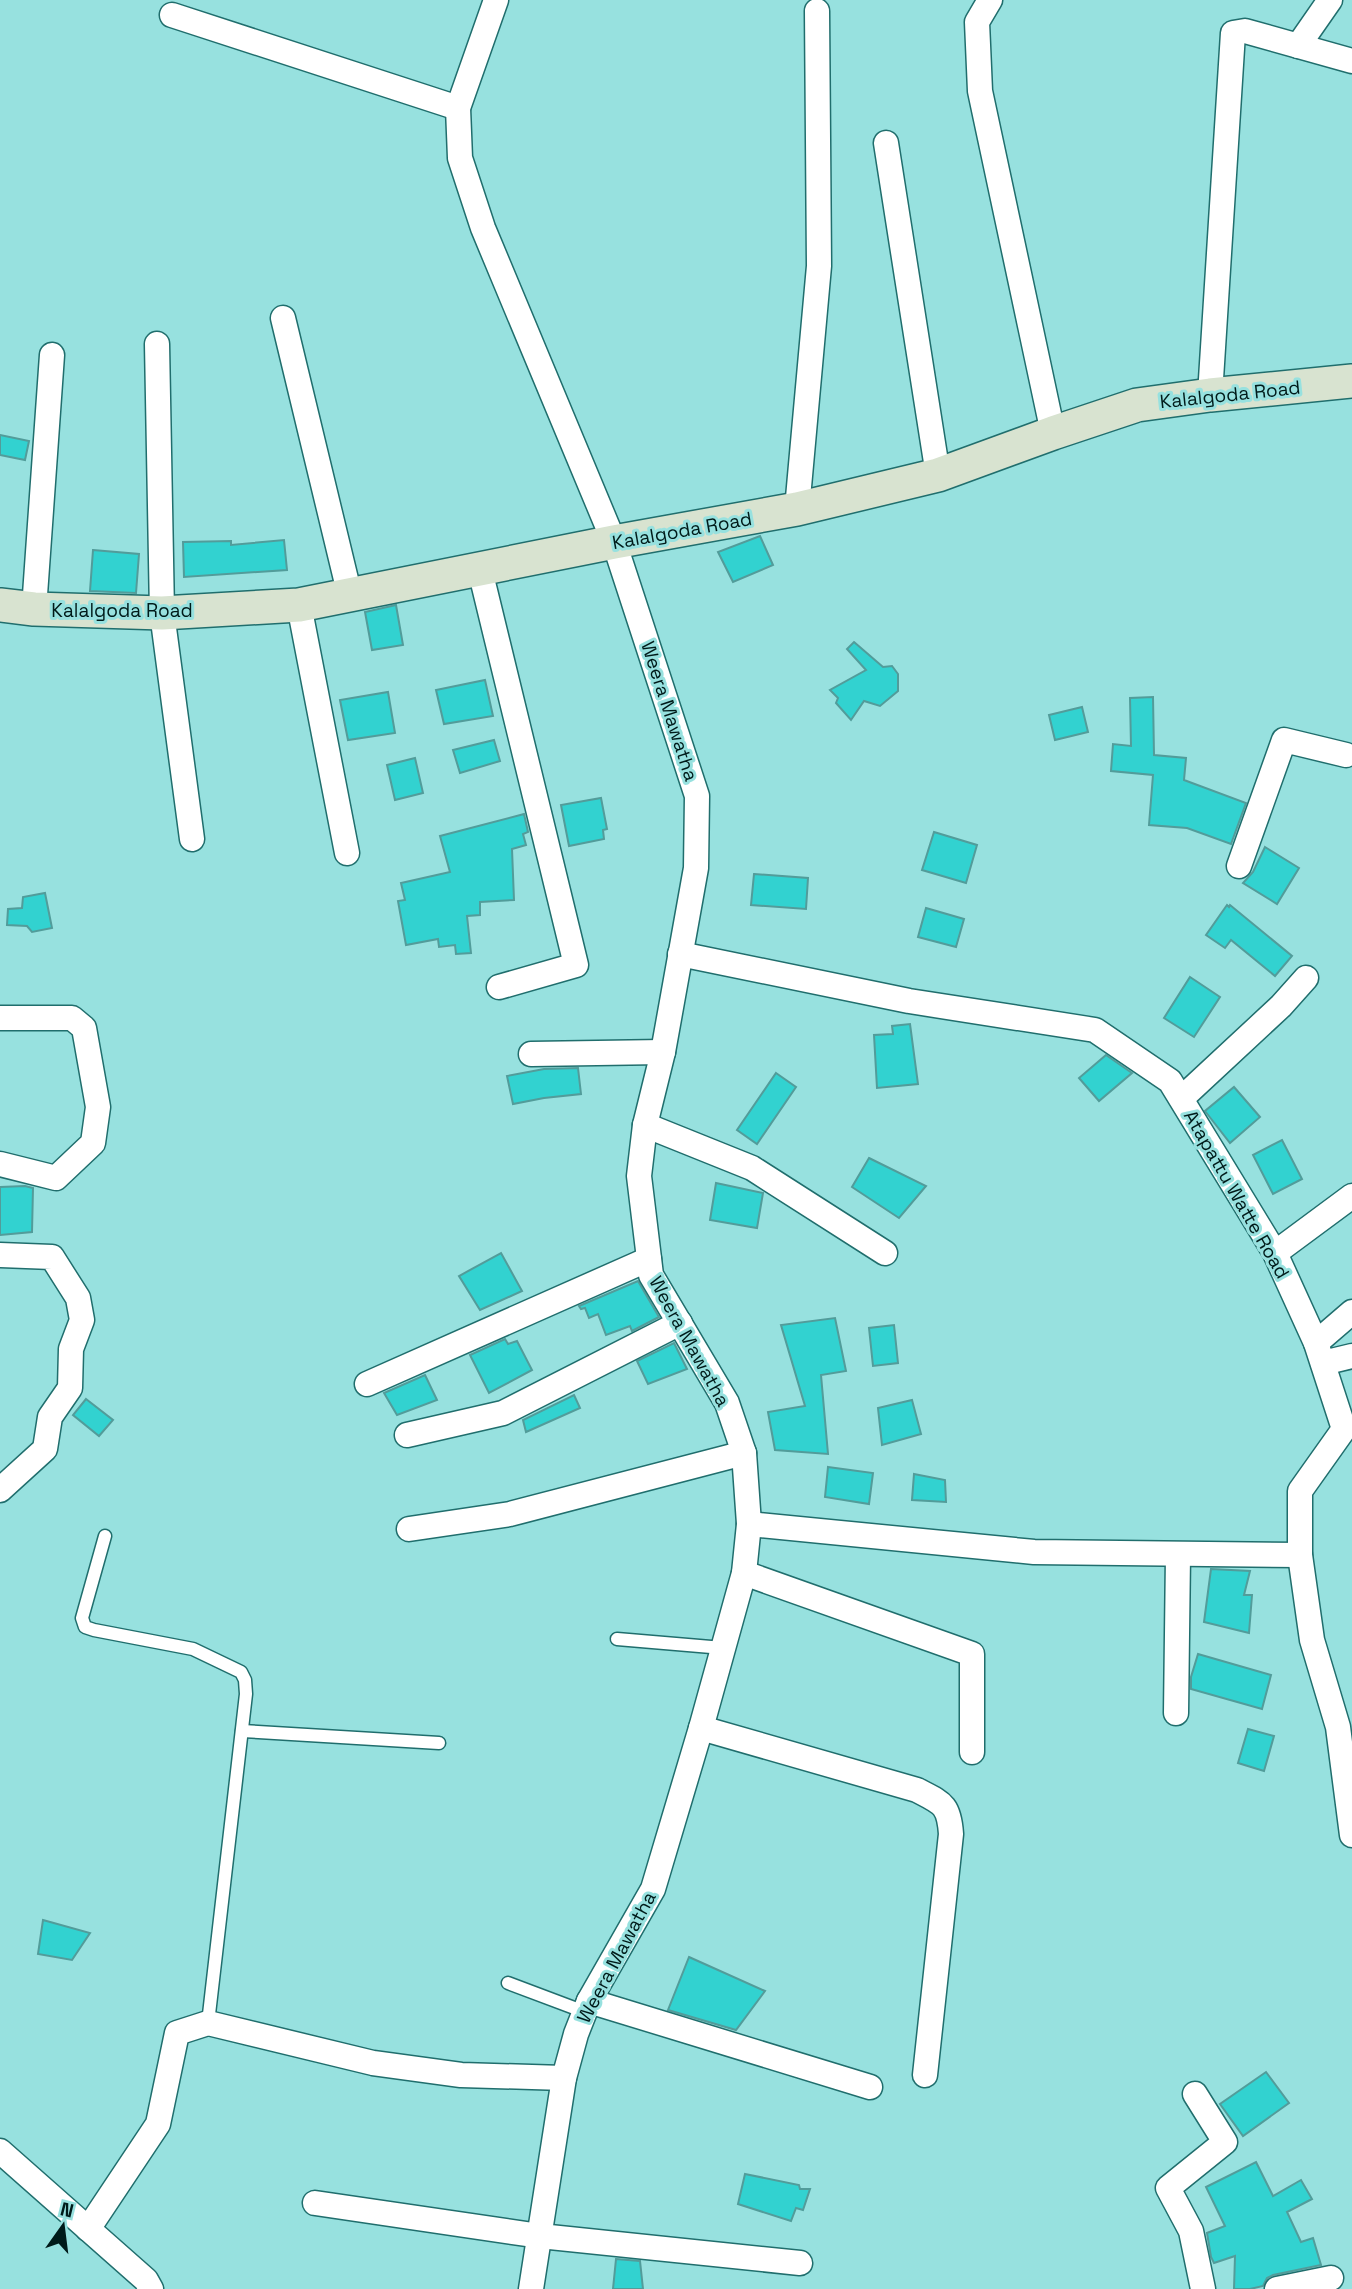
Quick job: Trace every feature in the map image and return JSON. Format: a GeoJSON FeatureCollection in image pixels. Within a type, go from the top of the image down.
{"type":"FeatureCollection","features":[{"type":"Feature","properties":{"kind":"street"},"geometry":{"type":"LineString","coordinates":[[172,15],[458,108],[496,0]]}},
{"type":"Feature","properties":{"kind":"street"},"geometry":{"type":"LineString","coordinates":[[990,0],[977,22],[980,90],[1053,433]]}},
{"type":"Feature","properties":{"kind":"street"},"geometry":{"type":"LineString","coordinates":[[1297,46],[1330,0]]}},
{"type":"Feature","properties":{"kind":"street"},"geometry":{"type":"LineString","coordinates":[[797,509],[820,266],[817,11]]}},
{"type":"Feature","properties":{"kind":"street"},"geometry":{"type":"LineString","coordinates":[[1210,394],[1233,33],[1245,31],[1352,61]]}},
{"type":"Feature","properties":{"kind":"street","name":"Weera Mawatha"},"geometry":{"type":"LineString","coordinates":[[458,108],[460,158],[483,228],[614,542],[697,796],[696,868],[663,1052],[645,1125],[639,1176],[651,1275],[727,1403],[744,1453],[749,1524],[744,1573],[653,1889],[587,2007],[564,2078],[531,2289]]}},
{"type":"Feature","properties":{"kind":"street"},"geometry":{"type":"LineString","coordinates":[[886,143],[938,475]]}},
{"type":"Feature","properties":{"kind":"street"},"geometry":{"type":"LineString","coordinates":[[283,318],[350,596]]}},
{"type":"Feature","properties":{"kind":"street"},"geometry":{"type":"LineString","coordinates":[[158,344],[162,613],[192,839]]}},
{"type":"Feature","properties":{"kind":"street"},"geometry":{"type":"LineString","coordinates":[[34,609],[52,355]]}},
{"type":"Feature","properties":{"kind":"street","name":"Kalalgoda Road"},"geometry":{"type":"LineString","coordinates":[[0,605],[34,609],[162,613],[299,605],[614,542],[797,509],[938,475],[1137,405],[1210,394],[1352,381]]}},
{"type":"Feature","properties":{"kind":"street"},"geometry":{"type":"LineString","coordinates":[[480,569],[576,965],[499,987]]}},
{"type":"Feature","properties":{"kind":"street"},"geometry":{"type":"LineString","coordinates":[[299,605],[347,853]]}},
{"type":"Feature","properties":{"kind":"street"},"geometry":{"type":"LineString","coordinates":[[1239,866],[1284,740],[1350,752]]}},
{"type":"Feature","properties":{"kind":"street","name":"Atapattu Watte Road"},"geometry":{"type":"LineString","coordinates":[[680,954],[909,1002],[1095,1030],[1170,1081],[1275,1253],[1320,1353],[1348,1427],[1300,1491],[1300,1555],[1312,1640],[1338,1727],[1352,1835]]}},
{"type":"Feature","properties":{"kind":"street"},"geometry":{"type":"LineString","coordinates":[[1182,1098],[1281,1006],[1306,978]]}},
{"type":"Feature","properties":{"kind":"street"},"geometry":{"type":"LineString","coordinates":[[0,1018],[72,1018],[84,1028],[98,1107],[93,1143],[56,1178],[0,1164]]}},
{"type":"Feature","properties":{"kind":"street"},"geometry":{"type":"LineString","coordinates":[[531,1054],[663,1052]]}},
{"type":"Feature","properties":{"kind":"street"},"geometry":{"type":"LineString","coordinates":[[645,1125],[752,1168],[885,1253]]}},
{"type":"Feature","properties":{"kind":"street"},"geometry":{"type":"LineString","coordinates":[[1275,1253],[1352,1196]]}},
{"type":"Feature","properties":{"kind":"street"},"geometry":{"type":"LineString","coordinates":[[0,1255],[52,1257],[78,1298],[82,1320],[71,1349],[70,1388],[50,1417],[45,1449],[0,1490]]}},
{"type":"Feature","properties":{"kind":"street"},"geometry":{"type":"LineString","coordinates":[[368,1384],[649,1259]]}},
{"type":"Feature","properties":{"kind":"street"},"geometry":{"type":"LineString","coordinates":[[1320,1353],[1352,1312]]}},
{"type":"Feature","properties":{"kind":"street"},"geometry":{"type":"LineString","coordinates":[[407,1435],[503,1413],[680,1324]]}},
{"type":"Feature","properties":{"kind":"street"},"geometry":{"type":"LineString","coordinates":[[1320,1353],[1352,1356]]}},
{"type":"Feature","properties":{"kind":"street"},"geometry":{"type":"LineString","coordinates":[[409,1529],[510,1514],[744,1453]]}},
{"type":"Feature","properties":{"kind":"street"},"geometry":{"type":"LineString","coordinates":[[749,1524],[1034,1552],[1300,1555]]}},
{"type":"Feature","properties":{"kind":"street"},"geometry":{"type":"LineString","coordinates":[[1176,1713],[1178,1555]]}},
{"type":"Feature","properties":{"kind":"street"},"geometry":{"type":"LineString","coordinates":[[744,1573],[972,1654],[972,1752]]}},
{"type":"Feature","properties":{"kind":"street"},"geometry":{"type":"LineString","coordinates":[[701,1728],[917,1790],[940,1802],[950,1815],[951,1835],[925,2074]]}},
{"type":"Feature","properties":{"kind":"street"},"geometry":{"type":"LineString","coordinates":[[587,2007],[870,2087]]}},
{"type":"Feature","properties":{"kind":"street"},"geometry":{"type":"LineString","coordinates":[[88,2229],[158,2124],[177,2033],[208,2023],[373,2063],[461,2075],[564,2078]]}},
{"type":"Feature","properties":{"kind":"street"},"geometry":{"type":"LineString","coordinates":[[1195,2094],[1225,2142],[1168,2188],[1191,2231],[1203,2289]]}},
{"type":"Feature","properties":{"kind":"street"},"geometry":{"type":"LineString","coordinates":[[0,2151],[88,2229],[142,2286]]}},
{"type":"Feature","properties":{"kind":"street"},"geometry":{"type":"LineString","coordinates":[[315,2203],[540,2236],[800,2263]]}},
{"type":"Feature","properties":{"kind":"street"},"geometry":{"type":"LineString","coordinates":[[1277,2289],[1331,2278]]}},
{"type":"Feature","properties":{"kind":"lane"},"geometry":{"type":"LineString","coordinates":[[104,1536],[82,1618],[85,1627],[193,1649],[241,1672],[245,1680],[246,1694],[208,2023]]}},
{"type":"Feature","properties":{"kind":"lane"},"geometry":{"type":"LineString","coordinates":[[617,1639],[723,1648]]}},
{"type":"Feature","properties":{"kind":"lane"},"geometry":{"type":"LineString","coordinates":[[242,1731],[439,1743]]}},
{"type":"Feature","properties":{"kind":"lane"},"geometry":{"type":"LineString","coordinates":[[508,1983],[587,2007]]}},
{"type":"Feature","properties":{"kind":"building"},"geometry":{"type":"Polygon","coordinates":[[[0,435],[29,441],[25,460],[0,455],[0,435]]]}},
{"type":"Feature","properties":{"kind":"building"},"geometry":{"type":"Polygon","coordinates":[[[760,536],[773,565],[733,582],[718,552],[760,536]]]}},
{"type":"Feature","properties":{"kind":"building"},"geometry":{"type":"Polygon","coordinates":[[[284,540],[287,570],[184,577],[183,542],[231,541],[231,545],[284,540]]]}},
{"type":"Feature","properties":{"kind":"building"},"geometry":{"type":"Polygon","coordinates":[[[93,550],[139,554],[136,593],[90,591],[93,550]]]}},
{"type":"Feature","properties":{"kind":"building"},"geometry":{"type":"Polygon","coordinates":[[[396,605],[403,645],[372,650],[365,612],[396,605]]]}},
{"type":"Feature","properties":{"kind":"building"},"geometry":{"type":"Polygon","coordinates":[[[854,642],[883,667],[892,666],[898,674],[898,691],[880,706],[864,701],[851,720],[836,703],[838,698],[830,690],[866,670],[847,649],[854,642]]]}},
{"type":"Feature","properties":{"kind":"building"},"geometry":{"type":"Polygon","coordinates":[[[485,680],[493,716],[444,724],[436,690],[485,680]]]}},
{"type":"Feature","properties":{"kind":"building"},"geometry":{"type":"Polygon","coordinates":[[[388,692],[395,733],[348,740],[340,700],[388,692]]]}},
{"type":"Feature","properties":{"kind":"building"},"geometry":{"type":"Polygon","coordinates":[[[1153,697],[1154,755],[1186,758],[1184,780],[1246,803],[1231,844],[1187,828],[1149,825],[1153,775],[1111,771],[1113,744],[1131,746],[1130,698],[1153,697]]]}},
{"type":"Feature","properties":{"kind":"building"},"geometry":{"type":"Polygon","coordinates":[[[1082,707],[1088,732],[1055,740],[1049,715],[1082,707]]]}},
{"type":"Feature","properties":{"kind":"building"},"geometry":{"type":"Polygon","coordinates":[[[494,740],[500,761],[460,773],[453,750],[494,740]]]}},
{"type":"Feature","properties":{"kind":"building"},"geometry":{"type":"Polygon","coordinates":[[[415,758],[423,793],[395,800],[387,765],[415,758]]]}},
{"type":"Feature","properties":{"kind":"building"},"geometry":{"type":"Polygon","coordinates":[[[601,798],[607,829],[603,830],[604,839],[569,846],[561,805],[601,798]]]}},
{"type":"Feature","properties":{"kind":"building"},"geometry":{"type":"Polygon","coordinates":[[[524,814],[528,832],[523,834],[526,845],[512,849],[514,900],[480,902],[480,915],[467,916],[471,953],[456,954],[455,945],[439,947],[438,939],[406,945],[398,901],[405,900],[401,883],[450,872],[440,836],[524,814]]]}},
{"type":"Feature","properties":{"kind":"building"},"geometry":{"type":"Polygon","coordinates":[[[934,832],[977,845],[966,883],[922,870],[934,832]]]}},
{"type":"Feature","properties":{"kind":"building"},"geometry":{"type":"Polygon","coordinates":[[[1265,847],[1299,868],[1277,904],[1243,883],[1253,872],[1265,847]]]}},
{"type":"Feature","properties":{"kind":"building"},"geometry":{"type":"Polygon","coordinates":[[[754,874],[808,878],[806,909],[751,905],[754,874]]]}},
{"type":"Feature","properties":{"kind":"building"},"geometry":{"type":"Polygon","coordinates":[[[45,893],[52,928],[32,932],[27,926],[7,925],[8,909],[22,908],[23,897],[45,893]]]}},
{"type":"Feature","properties":{"kind":"building"},"geometry":{"type":"Polygon","coordinates":[[[1227,905],[1292,956],[1275,976],[1231,940],[1225,948],[1206,935],[1227,905]]]}},
{"type":"Feature","properties":{"kind":"building"},"geometry":{"type":"Polygon","coordinates":[[[926,908],[964,919],[956,947],[918,937],[926,908]]]}},
{"type":"Feature","properties":{"kind":"building"},"geometry":{"type":"Polygon","coordinates":[[[1190,977],[1220,997],[1194,1037],[1164,1018],[1190,977]]]}},
{"type":"Feature","properties":{"kind":"building"},"geometry":{"type":"Polygon","coordinates":[[[910,1024],[918,1084],[877,1088],[874,1035],[893,1034],[892,1026],[910,1024]]]}},
{"type":"Feature","properties":{"kind":"building"},"geometry":{"type":"Polygon","coordinates":[[[1106,1055],[1132,1073],[1099,1101],[1079,1078],[1106,1055]]]}},
{"type":"Feature","properties":{"kind":"building"},"geometry":{"type":"Polygon","coordinates":[[[578,1068],[581,1094],[513,1104],[507,1076],[544,1069],[578,1068]]]}},
{"type":"Feature","properties":{"kind":"building"},"geometry":{"type":"Polygon","coordinates":[[[776,1073],[796,1087],[757,1144],[737,1130],[776,1073]]]}},
{"type":"Feature","properties":{"kind":"building"},"geometry":{"type":"Polygon","coordinates":[[[1234,1087],[1260,1117],[1230,1143],[1205,1111],[1234,1087]]]}},
{"type":"Feature","properties":{"kind":"building"},"geometry":{"type":"Polygon","coordinates":[[[1282,1140],[1302,1179],[1273,1194],[1253,1155],[1282,1140]]]}},
{"type":"Feature","properties":{"kind":"building"},"geometry":{"type":"Polygon","coordinates":[[[869,1158],[926,1186],[899,1218],[852,1187],[869,1158]]]}},
{"type":"Feature","properties":{"kind":"building"},"geometry":{"type":"Polygon","coordinates":[[[716,1183],[763,1193],[757,1228],[710,1220],[716,1183]]]}},
{"type":"Feature","properties":{"kind":"building"},"geometry":{"type":"Polygon","coordinates":[[[0,1187],[33,1188],[32,1232],[0,1235],[0,1187]]]}},
{"type":"Feature","properties":{"kind":"building"},"geometry":{"type":"Polygon","coordinates":[[[501,1253],[522,1291],[480,1310],[459,1276],[501,1253]]]}},
{"type":"Feature","properties":{"kind":"building"},"geometry":{"type":"Polygon","coordinates":[[[638,1281],[659,1317],[632,1331],[630,1326],[606,1335],[598,1314],[589,1318],[585,1308],[581,1309],[579,1306],[638,1281]]]}},
{"type":"Feature","properties":{"kind":"building"},"geometry":{"type":"Polygon","coordinates":[[[835,1318],[846,1371],[821,1375],[828,1454],[775,1450],[768,1412],[805,1406],[781,1325],[835,1318]]]}},
{"type":"Feature","properties":{"kind":"building"},"geometry":{"type":"Polygon","coordinates":[[[894,1325],[898,1363],[873,1366],[869,1328],[894,1325]]]}},
{"type":"Feature","properties":{"kind":"building"},"geometry":{"type":"Polygon","coordinates":[[[505,1339],[508,1344],[517,1341],[532,1370],[489,1393],[470,1355],[505,1339]]]}},
{"type":"Feature","properties":{"kind":"building"},"geometry":{"type":"Polygon","coordinates":[[[674,1343],[687,1369],[648,1384],[637,1361],[674,1343]]]}},
{"type":"Feature","properties":{"kind":"building"},"geometry":{"type":"Polygon","coordinates":[[[425,1375],[437,1400],[397,1415],[384,1393],[425,1375]]]}},
{"type":"Feature","properties":{"kind":"building"},"geometry":{"type":"Polygon","coordinates":[[[574,1395],[580,1408],[526,1432],[523,1420],[574,1395]]]}},
{"type":"Feature","properties":{"kind":"building"},"geometry":{"type":"Polygon","coordinates":[[[86,1399],[113,1420],[99,1436],[73,1415],[86,1399]]]}},
{"type":"Feature","properties":{"kind":"building"},"geometry":{"type":"Polygon","coordinates":[[[912,1400],[921,1434],[882,1445],[878,1408],[912,1400]]]}},
{"type":"Feature","properties":{"kind":"building"},"geometry":{"type":"Polygon","coordinates":[[[828,1467],[873,1473],[869,1504],[825,1497],[828,1467]]]}},
{"type":"Feature","properties":{"kind":"building"},"geometry":{"type":"Polygon","coordinates":[[[914,1474],[945,1480],[946,1502],[912,1500],[914,1474]]]}},
{"type":"Feature","properties":{"kind":"building"},"geometry":{"type":"Polygon","coordinates":[[[1211,1569],[1250,1571],[1244,1595],[1252,1595],[1249,1633],[1204,1622],[1211,1569]]]}},
{"type":"Feature","properties":{"kind":"building"},"geometry":{"type":"Polygon","coordinates":[[[1198,1654],[1271,1675],[1262,1709],[1191,1689],[1191,1677],[1198,1654]]]}},
{"type":"Feature","properties":{"kind":"building"},"geometry":{"type":"Polygon","coordinates":[[[1248,1729],[1274,1736],[1264,1771],[1238,1763],[1248,1729]]]}},
{"type":"Feature","properties":{"kind":"building"},"geometry":{"type":"Polygon","coordinates":[[[43,1920],[90,1933],[72,1960],[38,1954],[43,1920]]]}},
{"type":"Feature","properties":{"kind":"building"},"geometry":{"type":"Polygon","coordinates":[[[689,1957],[765,1991],[736,2030],[668,2010],[689,1957]]]}},
{"type":"Feature","properties":{"kind":"building"},"geometry":{"type":"Polygon","coordinates":[[[1266,2072],[1289,2103],[1243,2136],[1220,2104],[1266,2072]]]}},
{"type":"Feature","properties":{"kind":"building"},"geometry":{"type":"Polygon","coordinates":[[[1256,2162],[1273,2196],[1301,2180],[1312,2199],[1287,2212],[1301,2242],[1313,2238],[1321,2265],[1273,2275],[1267,2278],[1263,2286],[1234,2289],[1235,2256],[1214,2263],[1211,2257],[1207,2233],[1225,2226],[1206,2187],[1256,2162]]]}},
{"type":"Feature","properties":{"kind":"building"},"geometry":{"type":"Polygon","coordinates":[[[745,2174],[799,2185],[800,2189],[810,2189],[803,2210],[796,2208],[791,2221],[738,2204],[745,2174]]]}},
{"type":"Feature","properties":{"kind":"building"},"geometry":{"type":"Polygon","coordinates":[[[616,2259],[640,2261],[643,2289],[613,2289],[616,2259]]]}}]}
